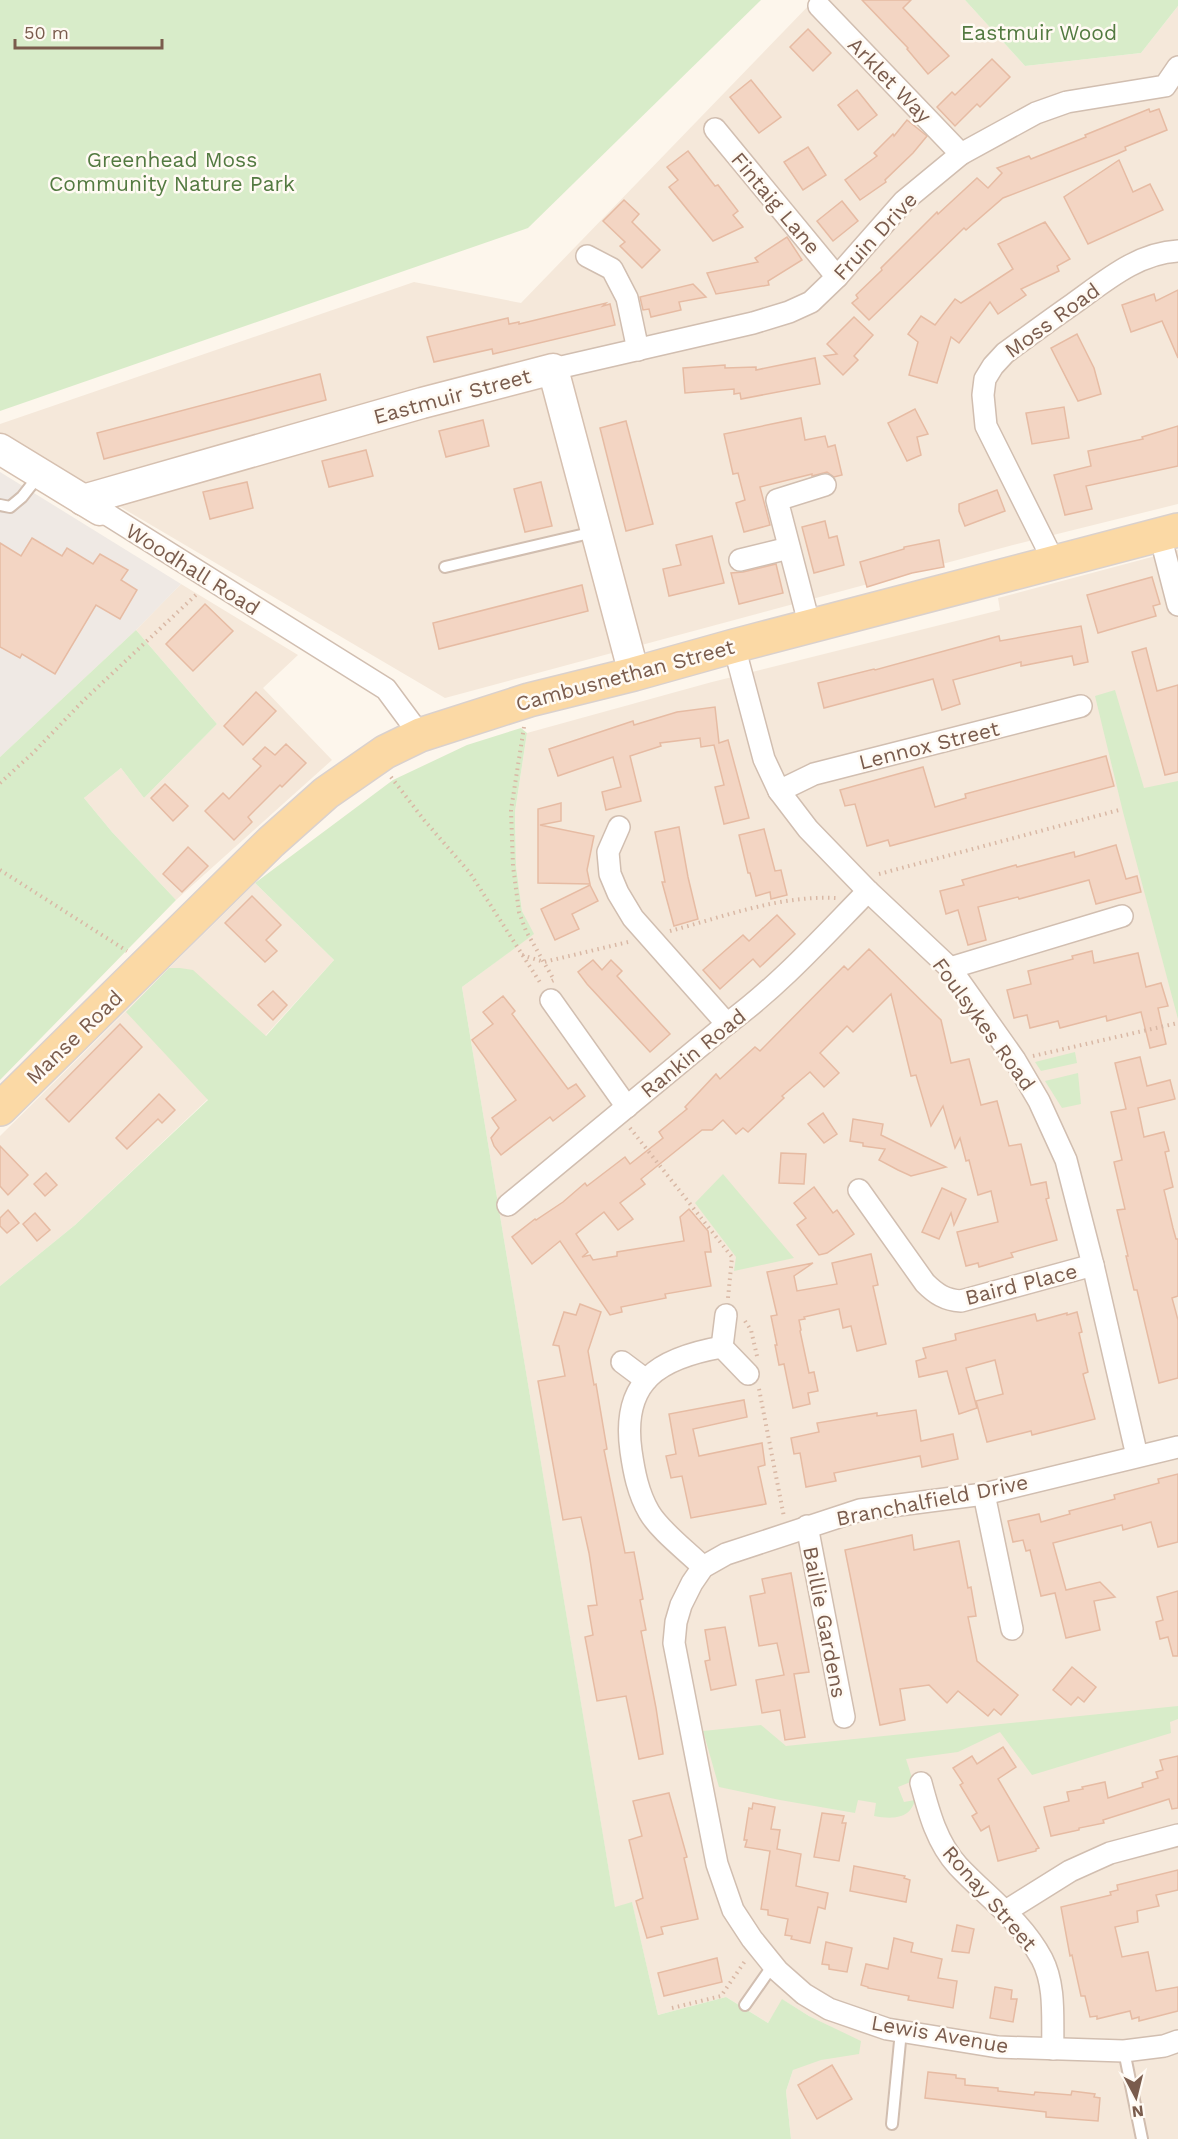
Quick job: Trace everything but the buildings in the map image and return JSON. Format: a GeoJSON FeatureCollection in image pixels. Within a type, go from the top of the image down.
{"type":"FeatureCollection","features":[{"type":"Feature","properties":{"kind":"main road","name":"Cambusnethan Street"},"geometry":{"type":"LineString","coordinates":[[148,964],[279,835],[326,793],[376,757],[420,735],[529,700],[634,675],[734,646],[1169,533]]}},
{"type":"Feature","properties":{"kind":"main road","name":"Manse Road"},"geometry":{"type":"LineString","coordinates":[[0,1109],[148,964]]}},
{"type":"Feature","properties":{"kind":"street","name":"Arklet Way"},"geometry":{"type":"LineString","coordinates":[[819,6],[961,153]]}},
{"type":"Feature","properties":{"kind":"street","name":"Fruin Drive"},"geometry":{"type":"LineString","coordinates":[[553,369],[753,323],[789,312],[811,302],[837,278],[904,201],[961,153],[1036,113],[1067,102],[1165,87],[1178,67]]}},
{"type":"Feature","properties":{"kind":"street","name":"Fintaig Lane"},"geometry":{"type":"LineString","coordinates":[[715,129],[837,278]]}},
{"type":"Feature","properties":{"kind":"street","name":"Moss Road"},"geometry":{"type":"LineString","coordinates":[[1054,562],[986,426],[983,395],[986,379],[993,366],[1005,353],[1101,284],[1129,266],[1155,255],[1178,251]]}},
{"type":"Feature","properties":{"kind":"street"},"geometry":{"type":"LineString","coordinates":[[587,256],[612,269],[627,298],[638,350]]}},
{"type":"Feature","properties":{"kind":"street","name":"Eastmuir Street"},"geometry":{"type":"LineString","coordinates":[[94,507],[422,403],[553,369],[594,532],[634,675]]}},
{"type":"Feature","properties":{"kind":"street","name":"Woodhall Road"},"geometry":{"type":"LineString","coordinates":[[0,449],[386,689],[420,735]]}},
{"type":"Feature","properties":{"kind":"street"},"geometry":{"type":"LineString","coordinates":[[810,627],[777,500],[825,485]]}},
{"type":"Feature","properties":{"kind":"street"},"geometry":{"type":"LineString","coordinates":[[1169,533],[1178,605]]}},
{"type":"Feature","properties":{"kind":"street"},"geometry":{"type":"LineString","coordinates":[[740,560],[789,548]]}},
{"type":"Feature","properties":{"kind":"street","name":"Foulsykes Road"},"geometry":{"type":"LineString","coordinates":[[734,646],[764,759],[779,791],[808,830],[862,890],[950,968],[1015,1060],[1039,1101],[1066,1160],[1094,1265],[1137,1456]]}},
{"type":"Feature","properties":{"kind":"street","name":"Lennox Street"},"geometry":{"type":"LineString","coordinates":[[779,791],[814,774],[1081,706]]}},
{"type":"Feature","properties":{"kind":"street"},"geometry":{"type":"LineString","coordinates":[[619,827],[608,852],[610,874],[625,906],[727,1024]]}},
{"type":"Feature","properties":{"kind":"street","name":"Rankin Road"},"geometry":{"type":"LineString","coordinates":[[508,1205],[794,969],[862,890]]}},
{"type":"Feature","properties":{"kind":"street"},"geometry":{"type":"LineString","coordinates":[[950,968],[1122,916]]}},
{"type":"Feature","properties":{"kind":"street"},"geometry":{"type":"LineString","coordinates":[[551,1000],[622,1110]]}},
{"type":"Feature","properties":{"kind":"street","name":"Baird Place"},"geometry":{"type":"LineString","coordinates":[[859,1190],[925,1283],[935,1293],[948,1300],[961,1301],[1094,1265]]}},
{"type":"Feature","properties":{"kind":"street"},"geometry":{"type":"LineString","coordinates":[[722,1347],[733,1315]]}},
{"type":"Feature","properties":{"kind":"street"},"geometry":{"type":"LineString","coordinates":[[703,1567],[650,1514],[637,1486],[628,1433],[630,1410],[646,1380],[663,1365],[681,1357],[722,1347],[753,1368]]}},
{"type":"Feature","properties":{"kind":"street"},"geometry":{"type":"LineString","coordinates":[[622,1362],[646,1380]]}},
{"type":"Feature","properties":{"kind":"street","name":"Branchalfield Drive"},"geometry":{"type":"LineString","coordinates":[[703,1567],[726,1554],[860,1510],[984,1494],[1178,1447]]}},
{"type":"Feature","properties":{"kind":"street"},"geometry":{"type":"LineString","coordinates":[[984,1494],[1012,1629]]}},
{"type":"Feature","properties":{"kind":"street","name":"Baillie Gardens"},"geometry":{"type":"LineString","coordinates":[[797,1530],[844,1717]]}},
{"type":"Feature","properties":{"kind":"street","name":"Lewis Avenue"},"geometry":{"type":"LineString","coordinates":[[703,1567],[681,1605],[676,1622],[674,1644],[717,1864],[733,1910],[773,1965],[804,1994],[829,2009],[887,2029],[998,2047],[1124,2051],[1164,2046],[1178,2041]]}},
{"type":"Feature","properties":{"kind":"street","name":"Ronay Street"},"geometry":{"type":"LineString","coordinates":[[921,1783],[929,1814],[941,1842],[957,1866],[1006,1911],[1042,1960],[1052,1989],[1053,2049]]}},
{"type":"Feature","properties":{"kind":"street"},"geometry":{"type":"LineString","coordinates":[[1006,1911],[1070,1871],[1110,1853],[1178,1836]]}},
{"type":"Feature","properties":{"kind":"lane"},"geometry":{"type":"LineString","coordinates":[[0,506],[10,507],[22,497],[40,474]]}},
{"type":"Feature","properties":{"kind":"lane"},"geometry":{"type":"LineString","coordinates":[[445,567],[594,532]]}},
{"type":"Feature","properties":{"kind":"lane"},"geometry":{"type":"LineString","coordinates":[[745,2005],[773,1965]]}},
{"type":"Feature","properties":{"kind":"lane"},"geometry":{"type":"LineString","coordinates":[[892,2124],[901,2031]]}},
{"type":"Feature","properties":{"kind":"lane"},"geometry":{"type":"LineString","coordinates":[[1124,2051],[1142,2139]]}},
{"type":"Feature","properties":{"kind":"path"},"geometry":{"type":"LineString","coordinates":[[0,783],[211,580]]}},
{"type":"Feature","properties":{"kind":"path"},"geometry":{"type":"LineString","coordinates":[[376,757],[424,820],[470,873],[543,987],[554,980],[526,931],[519,912],[513,866],[511,810],[529,700]]}},
{"type":"Feature","properties":{"kind":"path"},"geometry":{"type":"LineString","coordinates":[[522,955],[544,962],[762,906],[830,897],[862,890],[1119,810]]}},
{"type":"Feature","properties":{"kind":"path"},"geometry":{"type":"LineString","coordinates":[[0,870],[148,964]]}},
{"type":"Feature","properties":{"kind":"path"},"geometry":{"type":"LineString","coordinates":[[1015,1060],[1178,1023]]}},
{"type":"Feature","properties":{"kind":"path"},"geometry":{"type":"LineString","coordinates":[[622,1110],[732,1257],[733,1315],[751,1330],[756,1346],[753,1368],[797,1530]]}},
{"type":"Feature","properties":{"kind":"path"},"geometry":{"type":"LineString","coordinates":[[672,2008],[721,1996],[756,1944]]}},
{"type":"Feature","properties":{"kind":"shaded area"},"geometry":{"type":"Polygon","coordinates":[[[814,0],[965,0],[1025,66],[1141,53],[1178,6],[1178,504],[1013,545],[445,698],[0,436],[0,424],[414,282],[521,303],[814,0]]]}},
{"type":"Feature","properties":{"kind":"shaded area"},"geometry":{"type":"Polygon","coordinates":[[[0,472],[181,584],[136,630],[0,757],[0,472]]]}},
{"type":"Feature","properties":{"kind":"shaded area"},"geometry":{"type":"Polygon","coordinates":[[[1178,550],[1178,2139],[791,2139],[786,2091],[793,2070],[829,2026],[783,2000],[768,2023],[726,1997],[658,2015],[632,1903],[615,1908],[462,987],[533,934],[522,911],[516,866],[515,812],[527,733],[712,682],[1000,610],[998,598],[1178,550]]]}},
{"type":"Feature","properties":{"kind":"shaded area"},"geometry":{"type":"Polygon","coordinates":[[[181,584],[298,655],[263,688],[332,760],[176,900],[112,832],[84,798],[121,768],[144,798],[217,724],[136,630],[181,584]]]}},
{"type":"Feature","properties":{"kind":"shaded area"},"geometry":{"type":"Polygon","coordinates":[[[255,883],[334,960],[208,1099],[75,1225],[0,1286],[0,1136],[255,883]]]}},
{"type":"Feature","properties":{"kind":"green space","name":"Greenhead Moss Community Nature Park"},"geometry":{"type":"Polygon","coordinates":[[[0,0],[761,0],[528,228],[0,411],[0,0]]]}},
{"type":"Feature","properties":{"kind":"green space","name":"Eastmuir Wood"},"geometry":{"type":"Polygon","coordinates":[[[965,0],[1178,0],[1178,6],[1141,53],[1025,66],[965,0]]]}},
{"type":"Feature","properties":{"kind":"green space"},"geometry":{"type":"Polygon","coordinates":[[[136,630],[217,724],[144,798],[121,768],[84,798],[112,832],[176,900],[0,1080],[0,757],[136,630]]]}},
{"type":"Feature","properties":{"kind":"green space"},"geometry":{"type":"Polygon","coordinates":[[[1115,690],[1144,788],[1178,781],[1178,1019],[1095,696],[1115,690]]]}},
{"type":"Feature","properties":{"kind":"green space"},"geometry":{"type":"Polygon","coordinates":[[[521,728],[527,733],[515,812],[516,866],[522,911],[534,934],[462,987],[615,1907],[632,1902],[658,2015],[726,1997],[768,2023],[782,1999],[809,2016],[861,2041],[859,2054],[821,2060],[793,2070],[786,2091],[791,2139],[0,2139],[0,1286],[75,1225],[208,1100],[126,1012],[169,968],[193,970],[266,1036],[334,960],[255,883],[393,780],[467,745],[521,728]]]}},
{"type":"Feature","properties":{"kind":"green space"},"geometry":{"type":"Polygon","coordinates":[[[1075,1052],[1077,1063],[1041,1071],[1035,1062],[1075,1052]]]}},
{"type":"Feature","properties":{"kind":"green space"},"geometry":{"type":"Polygon","coordinates":[[[1078,1073],[1081,1104],[1062,1108],[1045,1081],[1078,1073]]]}},
{"type":"Feature","properties":{"kind":"green space"},"geometry":{"type":"Polygon","coordinates":[[[723,1174],[794,1258],[734,1271],[736,1257],[695,1203],[723,1174]]]}},
{"type":"Feature","properties":{"kind":"green space"},"geometry":{"type":"Polygon","coordinates":[[[1178,1706],[1178,1719],[1170,1722],[1171,1733],[1032,1775],[1000,1732],[958,1752],[906,1759],[913,1781],[898,1787],[904,1802],[915,1800],[909,1811],[893,1818],[874,1816],[876,1803],[858,1800],[855,1813],[719,1787],[703,1731],[761,1725],[786,1746],[1178,1706]]]}}]}
